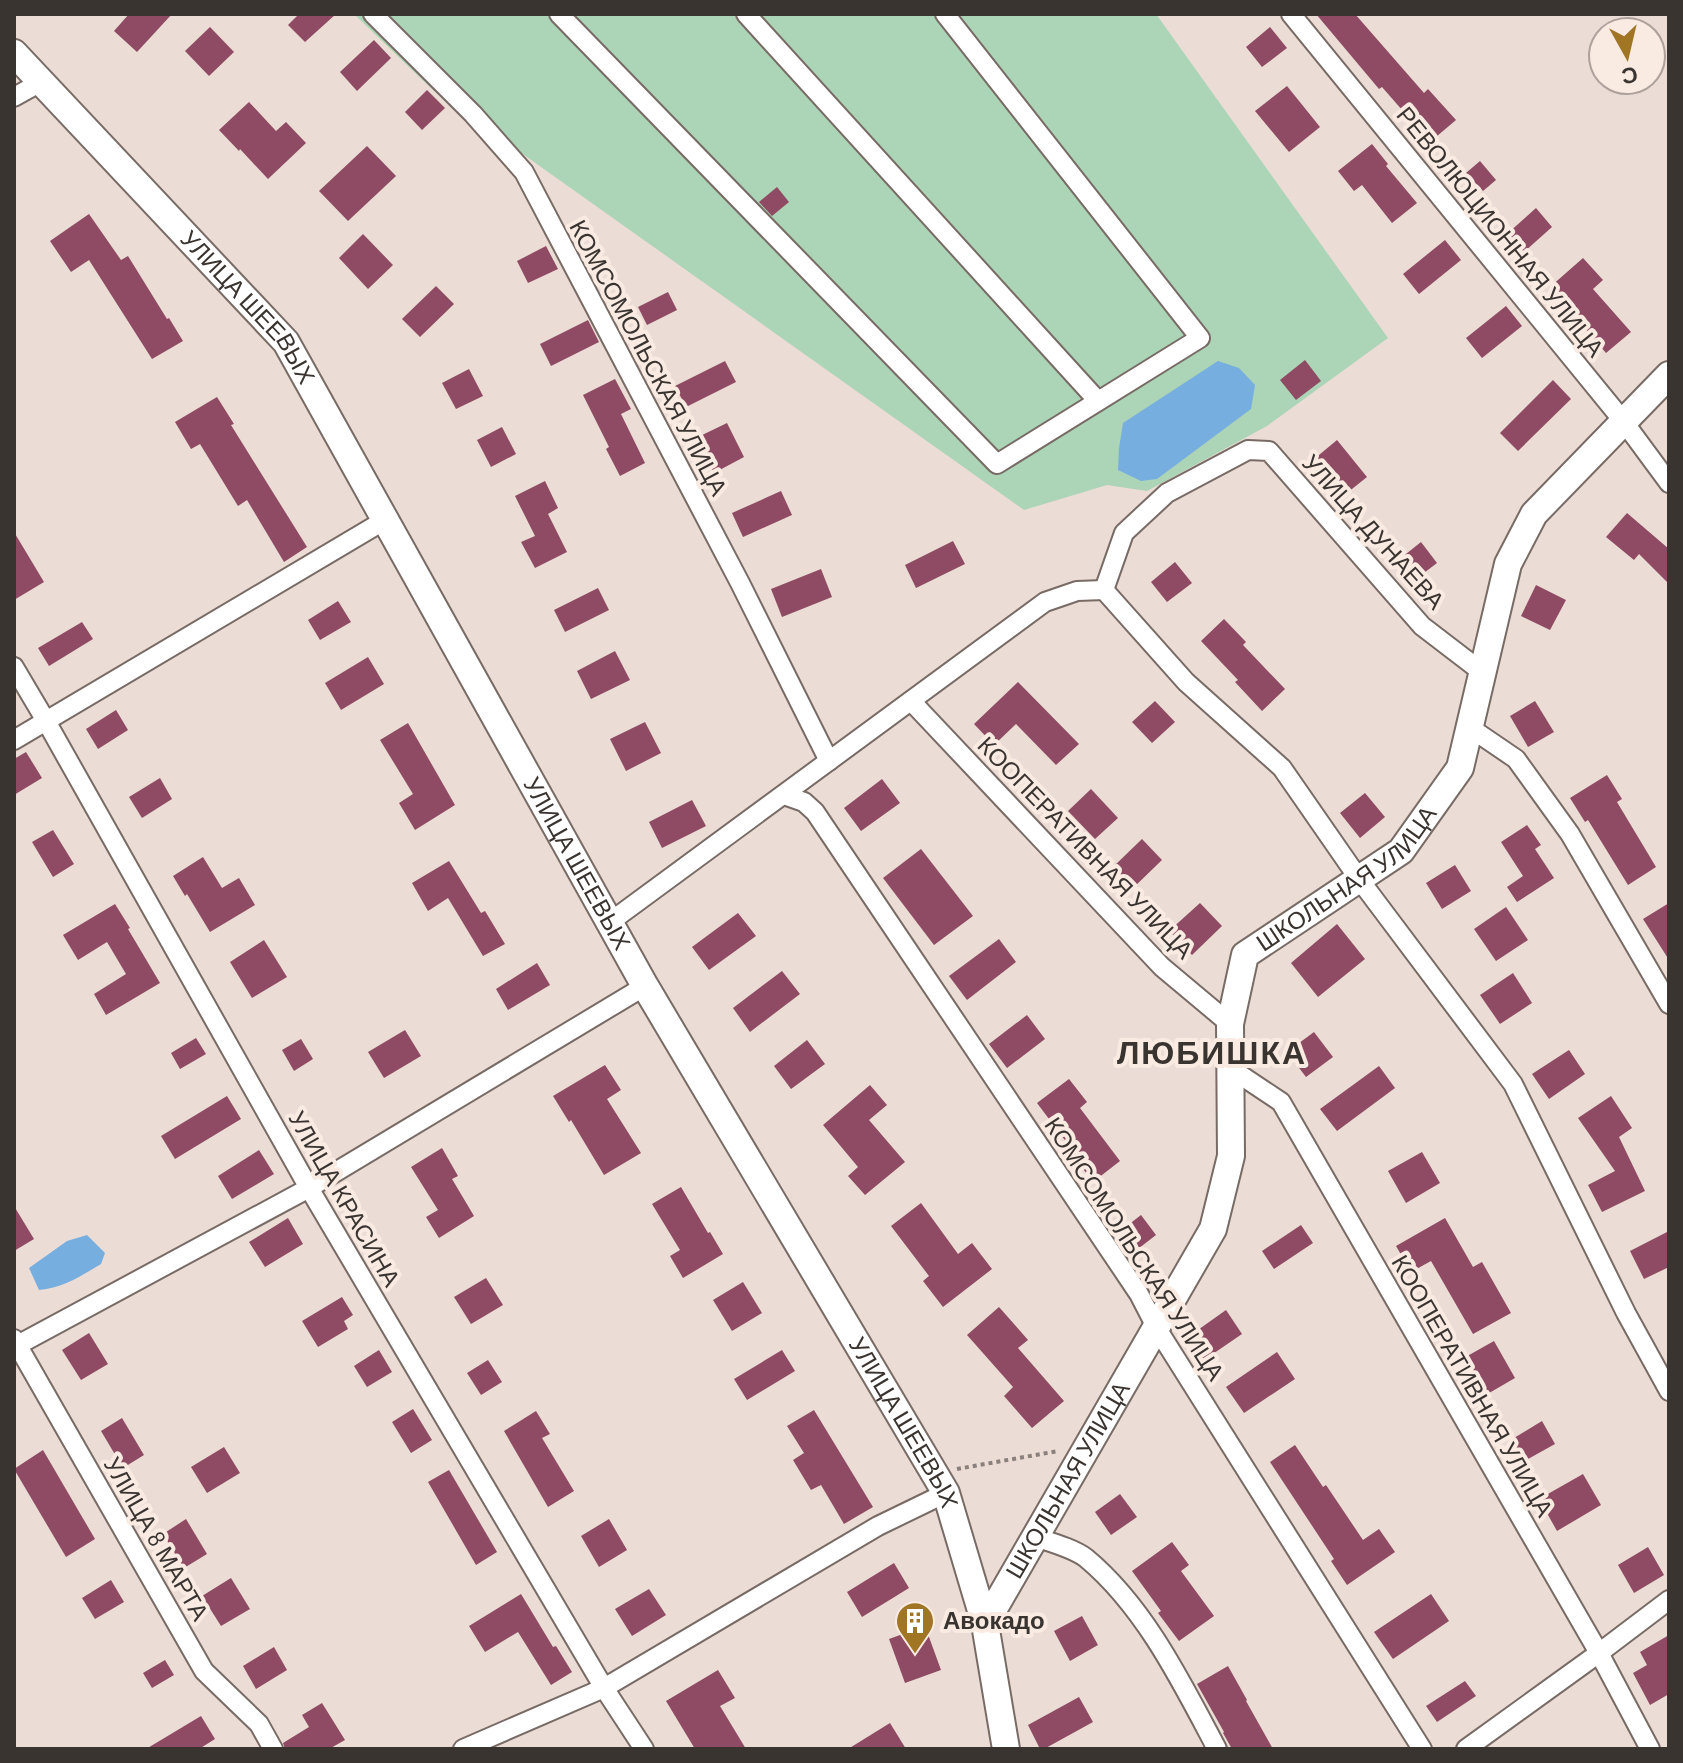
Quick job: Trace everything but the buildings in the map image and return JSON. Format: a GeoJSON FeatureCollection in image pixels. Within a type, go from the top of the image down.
{"type":"FeatureCollection","features":[{"type":"Feature","properties":{"kind":"main road","name":"УЛИЦА ШЕЕВЫХ"},"geometry":{"type":"LineString","coordinates":[[14,53],[286,342],[645,986],[940,1483],[985,1624],[1006,1749]]}},
{"type":"Feature","properties":{"kind":"main road","name":"ШКОЛЬНАЯ УЛИЦА"},"geometry":{"type":"LineString","coordinates":[[985,1624],[1213,1229],[1231,1156],[1230,1024],[1245,955],[1401,851],[1460,768],[1508,564],[1534,514],[1669,375]]}},
{"type":"Feature","properties":{"kind":"street","name":"КОМСОМОЛЬСКАЯ УЛИЦА"},"geometry":{"type":"LineString","coordinates":[[373,14],[473,114],[524,172],[740,583],[829,761]]}},
{"type":"Feature","properties":{"kind":"street"},"geometry":{"type":"LineString","coordinates":[[559,14],[997,464],[1200,338],[945,14]]}},
{"type":"Feature","properties":{"kind":"street"},"geometry":{"type":"LineString","coordinates":[[746,14],[1098,401]]}},
{"type":"Feature","properties":{"kind":"street","name":"РЕВОЛЮЦИОННАЯ УЛИЦА"},"geometry":{"type":"LineString","coordinates":[[1291,14],[1624,422],[1669,483]]}},
{"type":"Feature","properties":{"kind":"street"},"geometry":{"type":"LineString","coordinates":[[14,97],[41,82]]}},
{"type":"Feature","properties":{"kind":"street","name":"УЛИЦА ДУНАЕВА"},"geometry":{"type":"LineString","coordinates":[[1104,590],[1124,533],[1167,493],[1248,450],[1269,451],[1422,626],[1482,672]]}},
{"type":"Feature","properties":{"kind":"street"},"geometry":{"type":"LineString","coordinates":[[14,740],[385,520]]}},
{"type":"Feature","properties":{"kind":"street"},"geometry":{"type":"LineString","coordinates":[[610,922],[1045,602],[1077,591],[1104,590],[1186,682],[1282,768],[1359,879],[1513,1084],[1626,1313],[1669,1391]]}},
{"type":"Feature","properties":{"kind":"street","name":"УЛИЦА КРАСИНА"},"geometry":{"type":"LineString","coordinates":[[14,667],[309,1188],[604,1688],[644,1749]]}},
{"type":"Feature","properties":{"kind":"street","name":"КООПЕРАТИВНАЯ УЛИЦА"},"geometry":{"type":"LineString","coordinates":[[911,701],[1162,967],[1230,1024]]}},
{"type":"Feature","properties":{"kind":"street"},"geometry":{"type":"LineString","coordinates":[[1469,727],[1516,759],[1570,834],[1669,1004]]}},
{"type":"Feature","properties":{"kind":"street","name":"КОМСОМОЛЬСКАЯ УЛИЦА"},"geometry":{"type":"LineString","coordinates":[[784,795],[804,802],[815,812],[1139,1294],[1156,1327],[1422,1749]]}},
{"type":"Feature","properties":{"kind":"street"},"geometry":{"type":"LineString","coordinates":[[15,1344],[309,1188],[645,986]]}},
{"type":"Feature","properties":{"kind":"street","name":"КООПЕРАТИВНАЯ УЛИЦА"},"geometry":{"type":"LineString","coordinates":[[1230,1068],[1281,1102],[1599,1653],[1650,1749]]}},
{"type":"Feature","properties":{"kind":"street","name":"УЛИЦА 8 МАРТА"},"geometry":{"type":"LineString","coordinates":[[15,1344],[204,1671],[259,1724],[273,1749]]}},
{"type":"Feature","properties":{"kind":"street"},"geometry":{"type":"LineString","coordinates":[[463,1749],[604,1688],[878,1526],[940,1483]]}},
{"type":"Feature","properties":{"kind":"street"},"geometry":{"type":"LineString","coordinates":[[1035,1537],[1084,1556],[1133,1606],[1186,1691],[1217,1749]]}},
{"type":"Feature","properties":{"kind":"street"},"geometry":{"type":"LineString","coordinates":[[1466,1749],[1669,1600]]}},
{"type":"Feature","properties":{"kind":"path"},"geometry":{"type":"LineString","coordinates":[[940,1483],[1088,1445]]}},
{"type":"Feature","properties":{"kind":"green space"},"geometry":{"type":"Polygon","coordinates":[[[354,14],[1156,14],[1388,338],[1267,426],[1147,491],[1107,485],[1024,510],[434,91],[354,14]]]}},
{"type":"Feature","properties":{"kind":"water"},"geometry":{"type":"Polygon","coordinates":[[[1218,361],[1239,368],[1255,385],[1251,409],[1157,479],[1141,481],[1118,470],[1123,423],[1218,361]]]}},
{"type":"Feature","properties":{"kind":"water"},"geometry":{"type":"Polygon","coordinates":[[[87,1235],[105,1253],[101,1264],[64,1284],[39,1290],[29,1268],[67,1241],[87,1235]]]}},
{"type":"Feature","properties":{"kind":"place","name":"Авокадо"},"geometry":{"type":"Point","coordinates":[915,1655]}},
{"type":"Feature","properties":{"kind":"district","name":"ЛЮБИШКА"},"geometry":{"type":"Point","coordinates":[1212,1053]}}]}
